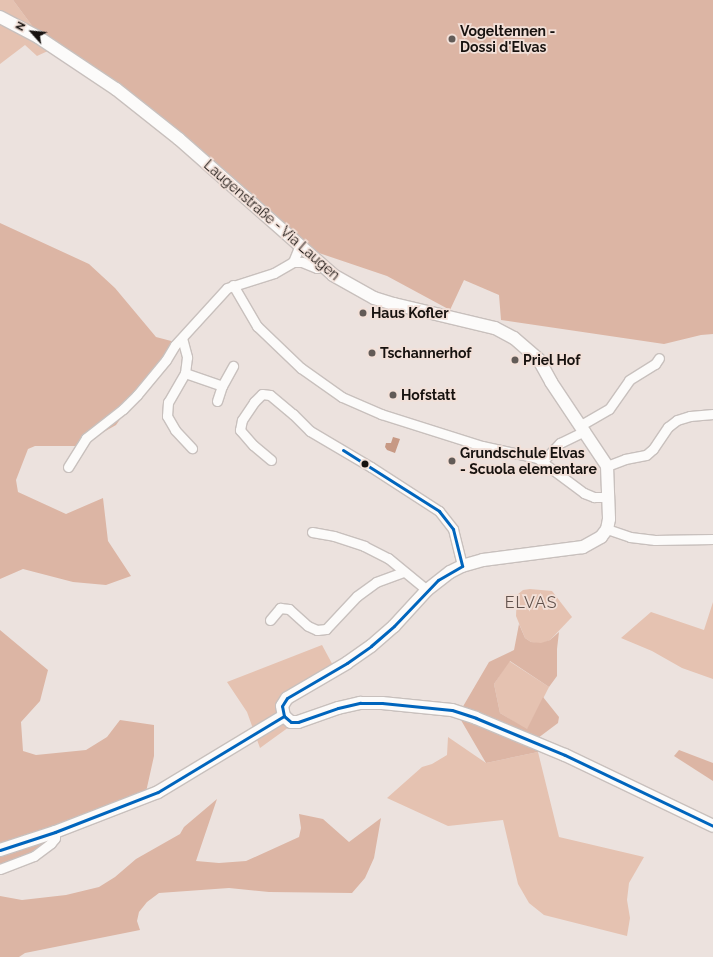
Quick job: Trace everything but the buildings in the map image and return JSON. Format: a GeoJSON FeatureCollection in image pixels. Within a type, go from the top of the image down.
{"type":"FeatureCollection","features":[{"type":"Feature","properties":{"kind":"street","name":"Laugenstraße - Via Laugen"},"geometry":{"type":"LineString","coordinates":[[0,17],[38,37],[116,89],[179,139],[320,265],[347,284],[374,298],[495,328],[514,338],[539,360],[551,382],[607,466]]}},
{"type":"Feature","properties":{"kind":"street"},"geometry":{"type":"LineString","coordinates":[[293,262],[299,246]]}},
{"type":"Feature","properties":{"kind":"street"},"geometry":{"type":"LineString","coordinates":[[68,467],[86,438],[123,409],[166,360],[182,338],[220,294],[232,285],[274,273],[293,262],[302,262],[317,268],[320,265]]}},
{"type":"Feature","properties":{"kind":"street"},"geometry":{"type":"LineString","coordinates":[[232,285],[257,326],[306,372],[342,397],[381,414],[482,446],[543,461],[584,493],[594,497],[608,497]]}},
{"type":"Feature","properties":{"kind":"street"},"geometry":{"type":"LineString","coordinates":[[182,338],[187,357],[185,373],[168,402],[167,416],[175,430],[192,448]]}},
{"type":"Feature","properties":{"kind":"street"},"geometry":{"type":"LineString","coordinates":[[543,461],[560,443],[609,409],[629,380],[655,364],[659,358]]}},
{"type":"Feature","properties":{"kind":"street"},"geometry":{"type":"LineString","coordinates":[[216,401],[233,366]]}},
{"type":"Feature","properties":{"kind":"street"},"geometry":{"type":"LineString","coordinates":[[185,373],[222,386]]}},
{"type":"Feature","properties":{"kind":"street"},"geometry":{"type":"LineString","coordinates":[[271,460],[253,445],[240,430],[242,420],[254,402],[262,394],[270,395],[293,414],[310,431],[343,450],[439,511],[453,529],[462,566]]}},
{"type":"Feature","properties":{"kind":"street"},"geometry":{"type":"LineString","coordinates":[[713,414],[690,416],[677,420],[668,428],[653,449],[646,455],[625,459],[607,466],[608,519],[607,529],[601,537],[583,547],[510,555],[462,566],[438,580],[394,626],[371,646],[347,663],[287,698],[282,706],[284,716],[291,722],[298,722],[338,708],[360,703],[382,703],[452,710],[476,718],[565,754],[713,826]]}},
{"type":"Feature","properties":{"kind":"street"},"geometry":{"type":"LineString","coordinates":[[607,529],[630,537],[655,540],[713,539]]}},
{"type":"Feature","properties":{"kind":"street"},"geometry":{"type":"LineString","coordinates":[[312,532],[334,536],[364,546],[388,558],[403,572],[427,590]]}},
{"type":"Feature","properties":{"kind":"street"},"geometry":{"type":"LineString","coordinates":[[270,620],[280,608],[289,609],[308,626],[317,630],[326,629],[357,596],[376,582],[403,572]]}},
{"type":"Feature","properties":{"kind":"street"},"geometry":{"type":"LineString","coordinates":[[0,850],[55,832],[158,792],[284,716]]}},
{"type":"Feature","properties":{"kind":"street"},"geometry":{"type":"LineString","coordinates":[[0,869],[34,856],[51,843],[55,838],[55,832]]}},
{"type":"Feature","properties":{"kind":"shaded area"},"geometry":{"type":"Polygon","coordinates":[[[0,0],[13,0],[50,50],[37,56],[25,45],[0,64],[0,0]]]}},
{"type":"Feature","properties":{"kind":"shaded area"},"geometry":{"type":"Polygon","coordinates":[[[13,0],[713,0],[713,334],[701,335],[664,344],[501,320],[499,295],[464,280],[450,310],[387,276],[316,252],[110,93],[50,50],[13,0]]]}},
{"type":"Feature","properties":{"kind":"shaded area"},"geometry":{"type":"Polygon","coordinates":[[[0,223],[89,264],[115,288],[156,337],[175,342],[116,425],[79,446],[35,446],[28,449],[16,480],[18,492],[66,514],[103,498],[108,541],[131,576],[106,585],[73,582],[23,569],[0,579],[0,223]]]}},
{"type":"Feature","properties":{"kind":"shaded area"},"geometry":{"type":"Polygon","coordinates":[[[393,437],[400,439],[395,453],[387,450],[385,447],[386,443],[391,443],[393,437]]]}},
{"type":"Feature","properties":{"kind":"shaded area"},"geometry":{"type":"Polygon","coordinates":[[[530,589],[552,591],[572,617],[550,640],[541,644],[531,642],[525,638],[516,616],[517,595],[523,590],[530,589]]]}},
{"type":"Feature","properties":{"kind":"shaded area"},"geometry":{"type":"Polygon","coordinates":[[[713,602],[713,679],[682,668],[652,651],[621,638],[651,612],[704,630],[713,602]]]}},
{"type":"Feature","properties":{"kind":"shaded area"},"geometry":{"type":"Polygon","coordinates":[[[519,624],[525,638],[531,642],[541,643],[550,640],[559,632],[557,649],[557,676],[549,687],[510,661],[494,684],[500,713],[527,729],[543,697],[559,717],[558,723],[538,738],[538,752],[486,763],[458,715],[489,662],[514,650],[519,624]]]}},
{"type":"Feature","properties":{"kind":"shaded area"},"geometry":{"type":"Polygon","coordinates":[[[0,630],[48,670],[40,701],[21,722],[23,751],[36,755],[86,750],[107,737],[120,720],[154,725],[154,756],[144,801],[63,834],[50,848],[0,873],[0,630]]]}},
{"type":"Feature","properties":{"kind":"shaded area"},"geometry":{"type":"Polygon","coordinates":[[[322,645],[336,671],[288,701],[289,727],[260,748],[247,712],[227,682],[322,645]]]}},
{"type":"Feature","properties":{"kind":"shaded area"},"geometry":{"type":"Polygon","coordinates":[[[509,661],[549,687],[527,730],[500,713],[494,684],[509,661]]]}},
{"type":"Feature","properties":{"kind":"shaded area"},"geometry":{"type":"Polygon","coordinates":[[[448,737],[486,763],[538,752],[559,837],[644,857],[629,883],[627,900],[630,918],[627,936],[544,915],[529,903],[518,884],[503,820],[448,826],[387,798],[422,767],[432,764],[447,755],[448,737]]]}},
{"type":"Feature","properties":{"kind":"shaded area"},"geometry":{"type":"Polygon","coordinates":[[[679,750],[713,763],[713,781],[674,756],[679,750]]]}},
{"type":"Feature","properties":{"kind":"shaded area"},"geometry":{"type":"Polygon","coordinates":[[[217,799],[196,861],[219,863],[246,861],[299,837],[301,828],[299,814],[323,819],[349,842],[381,818],[374,858],[365,878],[352,893],[269,892],[229,888],[159,893],[147,902],[139,912],[137,921],[140,930],[25,953],[19,957],[0,957],[0,896],[22,900],[66,895],[99,887],[115,877],[136,859],[180,834],[184,827],[217,799]]]}},
{"type":"Feature","properties":{"kind":"transit line"},"geometry":{"type":"LineString","coordinates":[[343,450],[439,511],[453,529],[462,566]]}},
{"type":"Feature","properties":{"kind":"transit line"},"geometry":{"type":"LineString","coordinates":[[284,716],[282,706],[287,698],[347,663],[371,646],[394,626],[438,580],[462,566]]}},
{"type":"Feature","properties":{"kind":"transit line"},"geometry":{"type":"LineString","coordinates":[[284,716],[291,722],[298,722],[338,708],[360,703],[382,703],[452,710],[476,718],[565,755],[713,826]]}},
{"type":"Feature","properties":{"kind":"transit line"},"geometry":{"type":"LineString","coordinates":[[0,850],[55,832],[158,792],[284,716]]}},
{"type":"Feature","properties":{"kind":"place","name":"Vogeltennen - Dossi d'Elvas"},"geometry":{"type":"Point","coordinates":[452,39]}},
{"type":"Feature","properties":{"kind":"place","name":"Haus Kofler"},"geometry":{"type":"Point","coordinates":[363,313]}},
{"type":"Feature","properties":{"kind":"place","name":"Tschannerhof"},"geometry":{"type":"Point","coordinates":[372,353]}},
{"type":"Feature","properties":{"kind":"place","name":"Priel Hof"},"geometry":{"type":"Point","coordinates":[515,360]}},
{"type":"Feature","properties":{"kind":"place","name":"Hofstatt"},"geometry":{"type":"Point","coordinates":[393,395]}},
{"type":"Feature","properties":{"kind":"place","name":"Grundschule Elvas - Scuola elementare"},"geometry":{"type":"Point","coordinates":[452,461]}},
{"type":"Feature","properties":{"kind":"district","name":"ELVAS"},"geometry":{"type":"Point","coordinates":[531,603]}}]}
